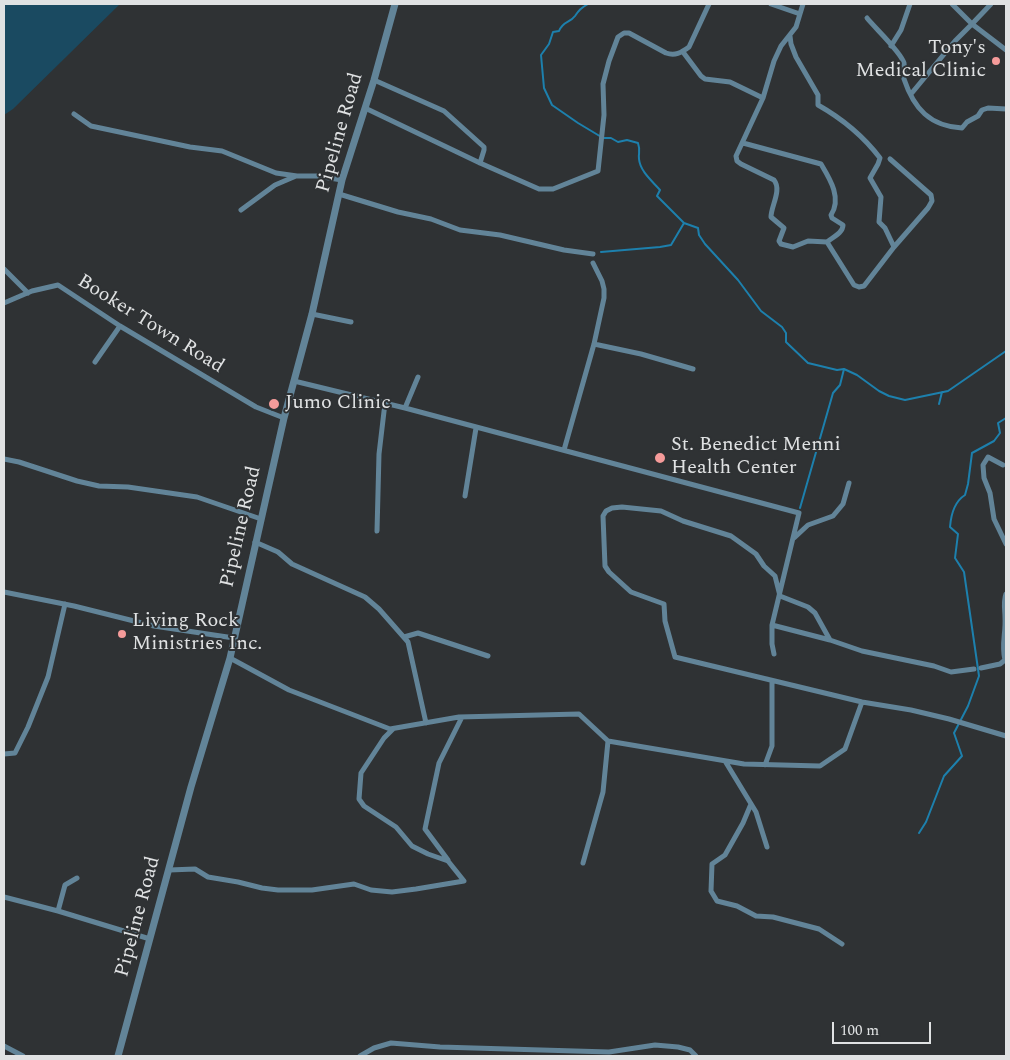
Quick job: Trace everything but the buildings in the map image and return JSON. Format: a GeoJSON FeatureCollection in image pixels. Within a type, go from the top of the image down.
{"type":"FeatureCollection","features":[{"type":"Feature","properties":{"kind":"street","name":"Pipeline Road"},"geometry":{"type":"LineString","coordinates":[[118,1056],[199,759],[230,658],[284,418],[312,314],[342,180],[374,80],[395,4]]}},
{"type":"Feature","properties":{"kind":"street"},"geometry":{"type":"LineString","coordinates":[[365,108],[539,189],[553,189],[598,171],[604,115],[603,84],[618,38],[624,33],[629,34],[666,53],[673,55],[683,52],[688,47],[709,4]]}},
{"type":"Feature","properties":{"kind":"street"},"geometry":{"type":"LineString","coordinates":[[771,4],[800,14]]}},
{"type":"Feature","properties":{"kind":"street"},"geometry":{"type":"LineString","coordinates":[[743,143],[821,164],[828,176],[836,198],[836,205],[831,215],[832,218],[843,225],[839,233],[827,242],[808,241],[793,246],[781,244],[779,241],[784,228],[771,217],[776,183],[774,180],[737,161],[736,156],[763,98],[774,61],[781,46],[796,27],[803,4]]}},
{"type":"Feature","properties":{"kind":"street"},"geometry":{"type":"LineString","coordinates":[[891,46],[901,30],[910,4]]}},
{"type":"Feature","properties":{"kind":"street"},"geometry":{"type":"LineString","coordinates":[[952,4],[972,24],[1006,50]]}},
{"type":"Feature","properties":{"kind":"street"},"geometry":{"type":"LineString","coordinates":[[911,94],[954,41],[991,4]]}},
{"type":"Feature","properties":{"kind":"street"},"geometry":{"type":"LineString","coordinates":[[867,18],[904,64],[903,76],[911,94],[921,110],[934,122],[960,128],[978,116],[982,110],[988,108],[1006,109]]}},
{"type":"Feature","properties":{"kind":"street"},"geometry":{"type":"LineString","coordinates":[[790,36],[796,58],[818,95],[818,105],[834,113],[880,158],[870,178],[881,197],[879,222],[894,247]]}},
{"type":"Feature","properties":{"kind":"street"},"geometry":{"type":"LineString","coordinates":[[683,52],[705,79],[730,82],[763,98]]}},
{"type":"Feature","properties":{"kind":"street"},"geometry":{"type":"LineString","coordinates":[[374,80],[444,111],[484,147],[480,163]]}},
{"type":"Feature","properties":{"kind":"street"},"geometry":{"type":"LineString","coordinates":[[74,114],[91,126],[190,147],[222,151],[276,173],[342,180]]}},
{"type":"Feature","properties":{"kind":"street"},"geometry":{"type":"LineString","coordinates":[[827,242],[854,285],[864,286],[894,247],[928,208],[932,200],[931,195],[890,159]]}},
{"type":"Feature","properties":{"kind":"street"},"geometry":{"type":"LineString","coordinates":[[242,210],[275,185],[297,176]]}},
{"type":"Feature","properties":{"kind":"street"},"geometry":{"type":"LineString","coordinates":[[339,194],[398,212],[431,219],[460,230],[500,235],[564,250],[593,254]]}},
{"type":"Feature","properties":{"kind":"street"},"geometry":{"type":"LineString","coordinates":[[564,450],[601,318],[604,289],[593,263]]}},
{"type":"Feature","properties":{"kind":"street"},"geometry":{"type":"LineString","coordinates":[[4,269],[28,293]]}},
{"type":"Feature","properties":{"kind":"street","name":"Booker Town Road"},"geometry":{"type":"LineString","coordinates":[[4,303],[28,293],[58,285],[120,326],[250,403],[284,418]]}},
{"type":"Feature","properties":{"kind":"street"},"geometry":{"type":"LineString","coordinates":[[312,314],[351,322]]}},
{"type":"Feature","properties":{"kind":"street"},"geometry":{"type":"LineString","coordinates":[[95,362],[120,326]]}},
{"type":"Feature","properties":{"kind":"street"},"geometry":{"type":"LineString","coordinates":[[594,344],[642,354],[693,369]]}},
{"type":"Feature","properties":{"kind":"street"},"geometry":{"type":"LineString","coordinates":[[405,408],[418,377]]}},
{"type":"Feature","properties":{"kind":"street"},"geometry":{"type":"LineString","coordinates":[[294,381],[405,408],[799,513],[772,625],[774,654]]}},
{"type":"Feature","properties":{"kind":"street"},"geometry":{"type":"LineString","coordinates":[[378,531],[379,454],[385,404]]}},
{"type":"Feature","properties":{"kind":"street"},"geometry":{"type":"LineString","coordinates":[[465,496],[476,428]]}},
{"type":"Feature","properties":{"kind":"street"},"geometry":{"type":"LineString","coordinates":[[1003,465],[988,457],[983,465],[984,478],[990,493],[994,519],[1006,544]]}},
{"type":"Feature","properties":{"kind":"street"},"geometry":{"type":"LineString","coordinates":[[4,459],[99,486],[128,487],[197,497],[261,519]]}},
{"type":"Feature","properties":{"kind":"street"},"geometry":{"type":"LineString","coordinates":[[793,538],[808,526],[833,516],[843,504],[849,483]]}},
{"type":"Feature","properties":{"kind":"street"},"geometry":{"type":"LineString","coordinates":[[780,596],[774,576],[756,554],[731,536],[683,521],[661,511],[622,507],[612,508],[606,511],[603,516],[605,566],[627,589],[664,604],[665,621],[676,657],[862,702],[940,716],[1006,736]]}},
{"type":"Feature","properties":{"kind":"street"},"geometry":{"type":"LineString","coordinates":[[255,542],[278,552],[292,564],[365,597],[379,609],[408,642],[426,723]]}},
{"type":"Feature","properties":{"kind":"street"},"geometry":{"type":"LineString","coordinates":[[4,592],[65,604],[154,626],[234,638]]}},
{"type":"Feature","properties":{"kind":"street"},"geometry":{"type":"LineString","coordinates":[[981,668],[1000,664],[1004,660],[1002,652],[1006,620],[1004,604],[1006,594]]}},
{"type":"Feature","properties":{"kind":"street"},"geometry":{"type":"LineString","coordinates":[[780,596],[808,607],[815,613],[830,640]]}},
{"type":"Feature","properties":{"kind":"street"},"geometry":{"type":"LineString","coordinates":[[4,754],[15,753],[28,727],[48,676],[65,604]]}},
{"type":"Feature","properties":{"kind":"street"},"geometry":{"type":"LineString","coordinates":[[772,625],[830,640],[862,651],[934,666],[951,672],[974,668]]}},
{"type":"Feature","properties":{"kind":"street"},"geometry":{"type":"LineString","coordinates":[[404,637],[418,633],[488,656]]}},
{"type":"Feature","properties":{"kind":"street"},"geometry":{"type":"LineString","coordinates":[[230,658],[289,690],[390,730],[462,717],[579,714],[608,741],[744,764],[820,766],[845,749],[862,702]]}},
{"type":"Feature","properties":{"kind":"street"},"geometry":{"type":"LineString","coordinates":[[765,765],[772,746],[772,681]]}},
{"type":"Feature","properties":{"kind":"street"},"geometry":{"type":"LineString","coordinates":[[169,870],[195,869],[208,877],[262,888],[312,890],[354,884],[371,890],[392,892],[464,881],[425,829],[439,763],[462,717]]}},
{"type":"Feature","properties":{"kind":"street"},"geometry":{"type":"LineString","coordinates":[[380,725],[384,738]]}},
{"type":"Feature","properties":{"kind":"street"},"geometry":{"type":"LineString","coordinates":[[393,729],[384,738],[362,773],[359,799],[364,806],[396,827],[412,846],[448,861]]}},
{"type":"Feature","properties":{"kind":"street"},"geometry":{"type":"LineString","coordinates":[[583,864],[604,792],[608,741]]}},
{"type":"Feature","properties":{"kind":"street"},"geometry":{"type":"LineString","coordinates":[[725,761],[756,812],[767,847]]}},
{"type":"Feature","properties":{"kind":"street"},"geometry":{"type":"LineString","coordinates":[[751,804],[743,823],[725,855],[712,864],[711,891],[714,896],[718,901],[737,906],[756,916],[773,917],[820,929],[842,944]]}},
{"type":"Feature","properties":{"kind":"street"},"geometry":{"type":"LineString","coordinates":[[58,911],[65,885],[77,878]]}},
{"type":"Feature","properties":{"kind":"street"},"geometry":{"type":"LineString","coordinates":[[4,897],[150,939]]}},
{"type":"Feature","properties":{"kind":"street"},"geometry":{"type":"LineString","coordinates":[[360,1056],[374,1048],[391,1043],[440,1047],[609,1052],[655,1045],[690,1050],[696,1056]]}},
{"type":"Feature","properties":{"kind":"street"},"geometry":{"type":"LineString","coordinates":[[4,1046],[22,1056]]}},
{"type":"Feature","properties":{"kind":"shaded area"},"geometry":{"type":"Polygon","coordinates":[[[6,4],[120,4],[13,109],[4,115],[4,7],[6,4]]]}},
{"type":"Feature","properties":{"kind":"waterway"},"geometry":{"type":"LineString","coordinates":[[588,4],[562,25],[559,31],[553,32],[549,44],[541,55],[544,88],[552,105],[603,138],[611,138],[618,142],[627,140],[638,143],[640,163],[647,176],[660,190],[657,196],[684,223],[698,228],[699,235],[705,244],[738,280],[761,311],[782,327],[786,333],[786,342],[808,363],[837,370],[844,369]]}},
{"type":"Feature","properties":{"kind":"waterway"},"geometry":{"type":"LineString","coordinates":[[601,252],[671,245],[684,223]]}},
{"type":"Feature","properties":{"kind":"waterway"},"geometry":{"type":"LineString","coordinates":[[800,508],[833,393],[840,385],[844,369],[857,375],[879,391],[905,400],[948,391],[1006,351]]}},
{"type":"Feature","properties":{"kind":"waterway"},"geometry":{"type":"LineString","coordinates":[[939,404],[942,392]]}},
{"type":"Feature","properties":{"kind":"waterway"},"geometry":{"type":"LineString","coordinates":[[919,833],[926,822],[944,776],[962,756],[954,733],[968,706],[979,676],[964,572],[955,558],[958,534],[950,527],[951,518],[956,505],[965,495],[972,453],[994,441],[1000,433],[998,423],[1006,418]]}},
{"type":"Feature","properties":{"kind":"place","name":"Tony's Medical Clinic"},"geometry":{"type":"Point","coordinates":[996,61]}},
{"type":"Feature","properties":{"kind":"place","name":"Jumo Clinic"},"geometry":{"type":"Point","coordinates":[274,404]}},
{"type":"Feature","properties":{"kind":"place","name":"St. Benedict Menni Health Center"},"geometry":{"type":"Point","coordinates":[660,458]}},
{"type":"Feature","properties":{"kind":"place","name":"Living Rock Ministries Inc."},"geometry":{"type":"Point","coordinates":[122,634]}}]}
